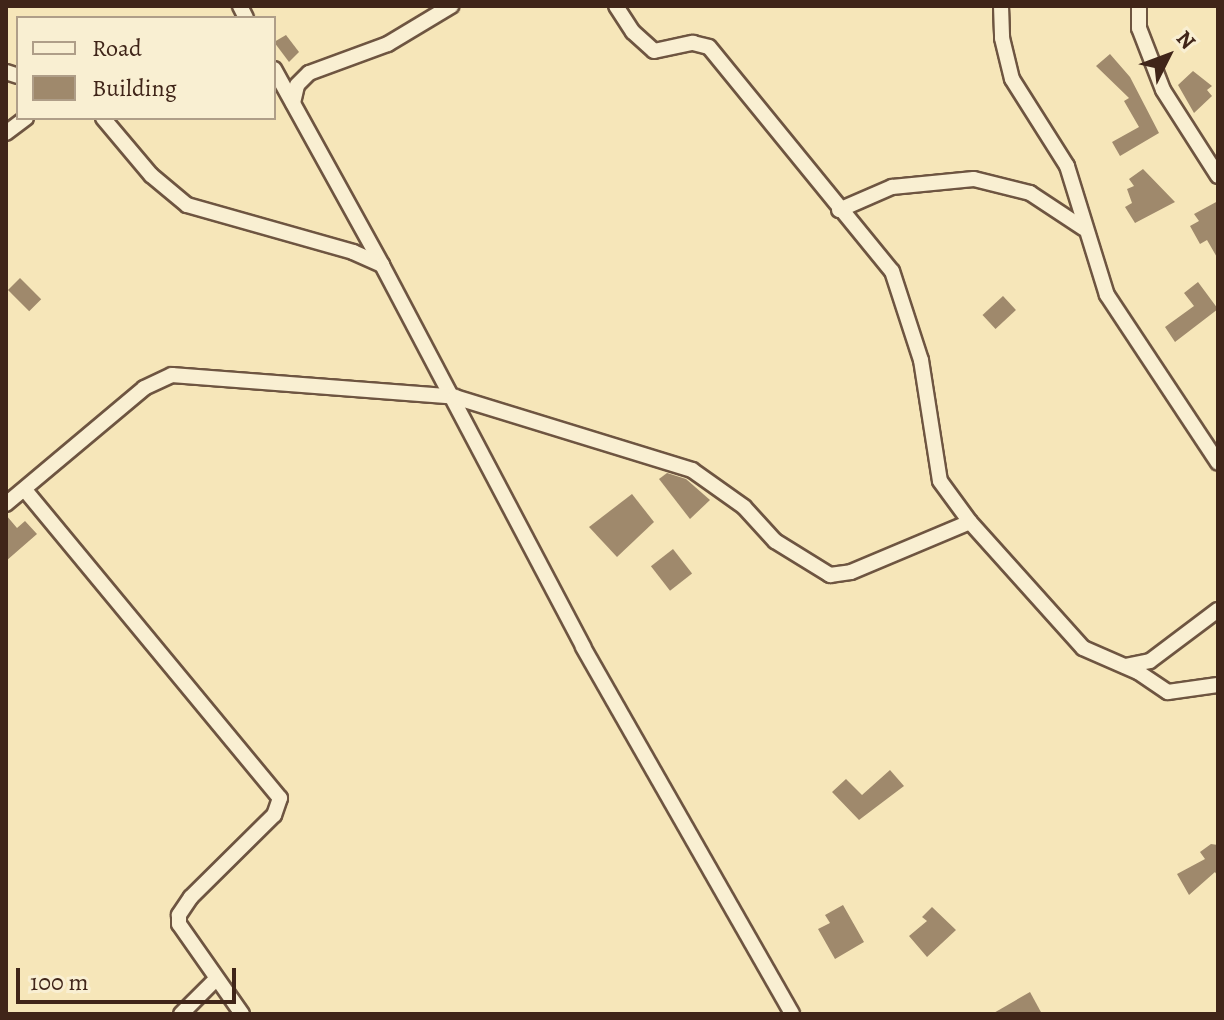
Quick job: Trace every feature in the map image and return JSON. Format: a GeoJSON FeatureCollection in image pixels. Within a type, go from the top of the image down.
{"type":"FeatureCollection","features":[{"type":"Feature","properties":{"kind":"street"},"geometry":{"type":"LineString","coordinates":[[293,103],[297,85],[309,73],[388,44],[451,6]]}},
{"type":"Feature","properties":{"kind":"street"},"geometry":{"type":"LineString","coordinates":[[616,6],[633,32],[654,51],[693,43],[709,47],[901,288],[921,360],[940,481],[970,522],[1074,641],[1168,692],[1218,685]]}},
{"type":"Feature","properties":{"kind":"street"},"geometry":{"type":"LineString","coordinates":[[1001,6],[1002,38],[1012,79],[1067,166],[1083,228],[1117,316],[1168,382],[1218,463]]}},
{"type":"Feature","properties":{"kind":"street"},"geometry":{"type":"LineString","coordinates":[[1139,6],[1139,28],[1163,90],[1218,176]]}},
{"type":"Feature","properties":{"kind":"street"},"geometry":{"type":"LineString","coordinates":[[276,73],[455,397],[568,620],[792,1014]]}},
{"type":"Feature","properties":{"kind":"street"},"geometry":{"type":"LineString","coordinates":[[6,133],[23,120]]}},
{"type":"Feature","properties":{"kind":"street"},"geometry":{"type":"LineString","coordinates":[[105,120],[151,175],[187,205],[353,252],[382,265]]}},
{"type":"Feature","properties":{"kind":"street"},"geometry":{"type":"LineString","coordinates":[[839,210],[892,187],[974,179],[1013,186],[1045,199],[1083,228]]}},
{"type":"Feature","properties":{"kind":"street"},"geometry":{"type":"LineString","coordinates":[[6,504],[144,388],[172,375],[455,397],[692,470],[744,507],[775,541],[830,575],[851,572],[970,522]]}},
{"type":"Feature","properties":{"kind":"street"},"geometry":{"type":"LineString","coordinates":[[25,490],[280,798],[274,815],[191,897],[179,915],[179,924],[242,1014]]}},
{"type":"Feature","properties":{"kind":"street"},"geometry":{"type":"LineString","coordinates":[[1124,666],[1150,661],[1218,610]]}},
{"type":"Feature","properties":{"kind":"street"},"geometry":{"type":"LineString","coordinates":[[181,1014],[216,979]]}},
{"type":"Feature","properties":{"kind":"building"},"geometry":{"type":"Polygon","coordinates":[[[286,35],[299,52],[289,62],[276,41],[286,35]]]}},
{"type":"Feature","properties":{"kind":"building"},"geometry":{"type":"Polygon","coordinates":[[[1110,54],[1130,77],[1159,133],[1120,156],[1112,142],[1139,127],[1124,101],[1129,98],[1096,66],[1110,54]]]}},
{"type":"Feature","properties":{"kind":"building"},"geometry":{"type":"Polygon","coordinates":[[[1193,71],[1212,86],[1207,90],[1212,96],[1194,113],[1178,85],[1193,71]]]}},
{"type":"Feature","properties":{"kind":"building"},"geometry":{"type":"Polygon","coordinates":[[[1143,169],[1175,202],[1135,223],[1125,207],[1132,203],[1127,189],[1134,186],[1129,179],[1143,169]]]}},
{"type":"Feature","properties":{"kind":"building"},"geometry":{"type":"Polygon","coordinates":[[[1218,201],[1218,259],[1207,240],[1200,244],[1190,226],[1199,221],[1194,214],[1218,201]]]}},
{"type":"Feature","properties":{"kind":"building"},"geometry":{"type":"Polygon","coordinates":[[[20,278],[41,299],[29,311],[8,290],[20,278]]]}},
{"type":"Feature","properties":{"kind":"building"},"geometry":{"type":"Polygon","coordinates":[[[1198,282],[1218,309],[1175,342],[1165,327],[1194,306],[1184,293],[1198,282]]]}},
{"type":"Feature","properties":{"kind":"building"},"geometry":{"type":"Polygon","coordinates":[[[1003,296],[1016,310],[995,329],[983,315],[1003,296]]]}},
{"type":"Feature","properties":{"kind":"building"},"geometry":{"type":"Polygon","coordinates":[[[667,473],[686,479],[710,500],[690,519],[659,479],[667,473]]]}},
{"type":"Feature","properties":{"kind":"building"},"geometry":{"type":"Polygon","coordinates":[[[632,494],[654,522],[617,557],[589,527],[632,494]]]}},
{"type":"Feature","properties":{"kind":"building"},"geometry":{"type":"Polygon","coordinates":[[[6,515],[17,528],[25,521],[37,534],[6,561],[6,515]]]}},
{"type":"Feature","properties":{"kind":"building"},"geometry":{"type":"Polygon","coordinates":[[[673,549],[692,573],[670,591],[651,566],[673,549]]]}},
{"type":"Feature","properties":{"kind":"building"},"geometry":{"type":"Polygon","coordinates":[[[890,770],[904,786],[859,820],[832,792],[846,779],[862,795],[890,770]]]}},
{"type":"Feature","properties":{"kind":"building"},"geometry":{"type":"Polygon","coordinates":[[[1211,844],[1218,845],[1218,877],[1215,872],[1189,895],[1177,874],[1205,859],[1200,852],[1211,844]]]}},
{"type":"Feature","properties":{"kind":"building"},"geometry":{"type":"Polygon","coordinates":[[[843,905],[864,942],[835,959],[818,929],[830,923],[825,915],[843,905]]]}},
{"type":"Feature","properties":{"kind":"building"},"geometry":{"type":"Polygon","coordinates":[[[932,907],[956,930],[927,957],[909,936],[927,921],[922,917],[932,907]]]}},
{"type":"Feature","properties":{"kind":"building"},"geometry":{"type":"Polygon","coordinates":[[[1030,992],[1042,1014],[992,1014],[1030,992]]]}}]}
